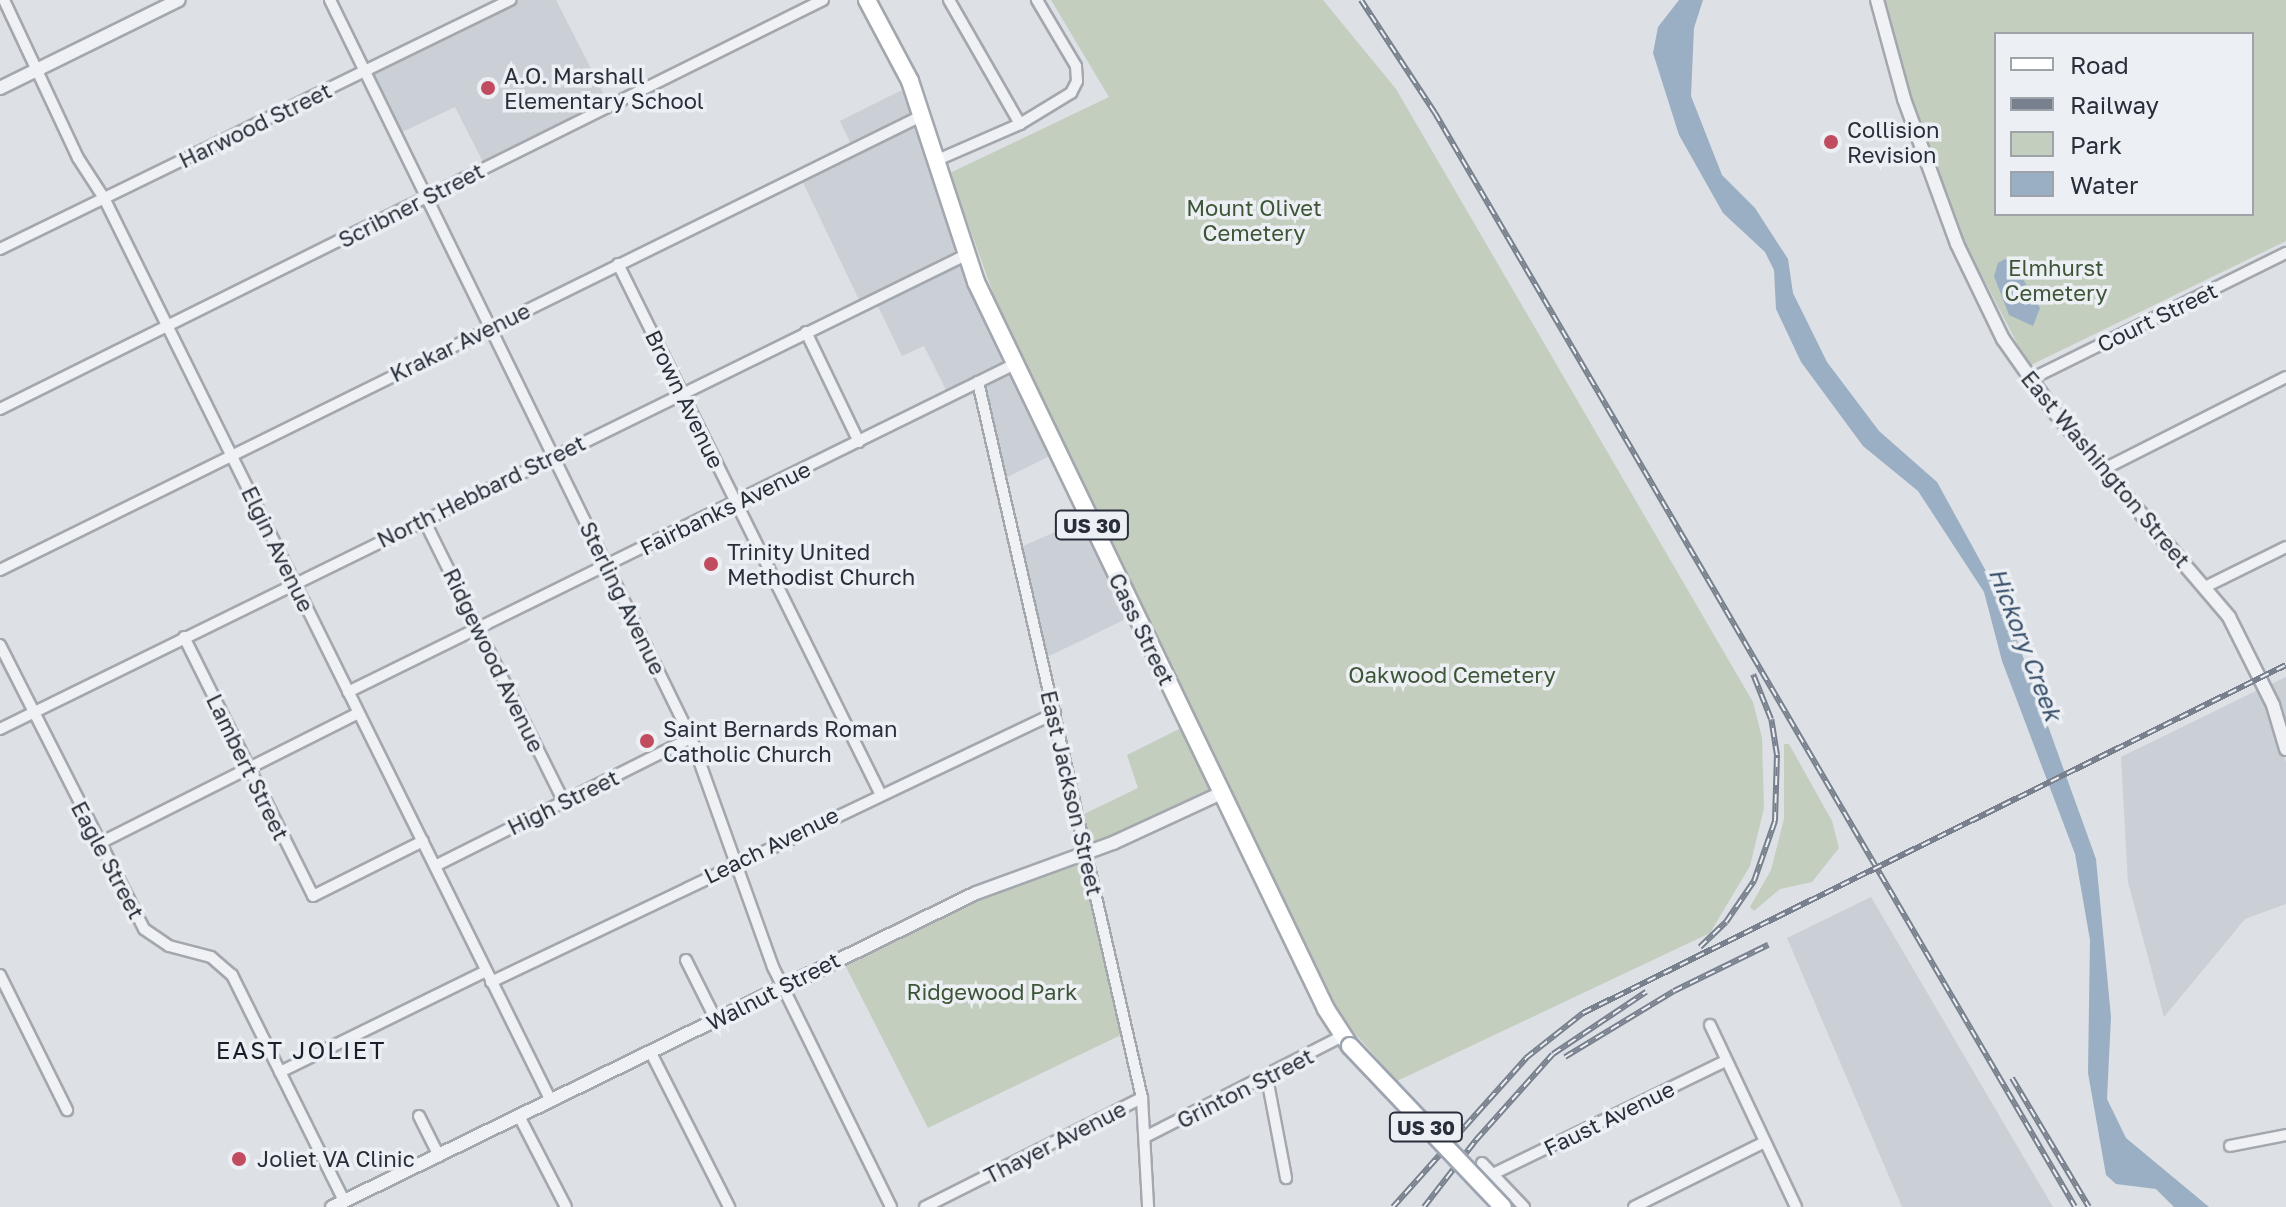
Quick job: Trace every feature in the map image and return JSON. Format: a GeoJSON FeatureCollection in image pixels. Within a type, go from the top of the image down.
{"type":"FeatureCollection","features":[{"type":"Feature","properties":{"kind":"main road","name":"Cass Street"},"geometry":{"type":"LineString","coordinates":[[867,0],[894,45],[921,116],[964,256],[1221,793],[1346,1041],[1503,1207]]}},
{"type":"Feature","properties":{"kind":"street","name":"Elgin Avenue"},"geometry":{"type":"LineString","coordinates":[[4,0],[78,158],[104,198],[550,1099]]}},
{"type":"Feature","properties":{"kind":"street"},"geometry":{"type":"LineString","coordinates":[[0,88],[179,0]]}},
{"type":"Feature","properties":{"kind":"street","name":"Sterling Avenue"},"geometry":{"type":"LineString","coordinates":[[330,0],[691,738],[782,987],[891,1207]]}},
{"type":"Feature","properties":{"kind":"street","name":"Harwood Street"},"geometry":{"type":"LineString","coordinates":[[0,249],[510,0]]}},
{"type":"Feature","properties":{"kind":"street","name":"Scribner Street"},"geometry":{"type":"LineString","coordinates":[[0,409],[823,0]]}},
{"type":"Feature","properties":{"kind":"street"},"geometry":{"type":"LineString","coordinates":[[949,0],[1020,124]]}},
{"type":"Feature","properties":{"kind":"street"},"geometry":{"type":"LineString","coordinates":[[935,161],[1058,105],[1077,81],[1076,66],[1037,0]]}},
{"type":"Feature","properties":{"kind":"street","name":"East Washington Street"},"geometry":{"type":"LineString","coordinates":[[1877,0],[1904,99],[1977,290],[2029,380],[2205,587],[2252,658],[2286,749]]}},
{"type":"Feature","properties":{"kind":"street","name":"Krakar Avenue"},"geometry":{"type":"LineString","coordinates":[[0,570],[921,116]]}},
{"type":"Feature","properties":{"kind":"street","name":"Court Street"},"geometry":{"type":"LineString","coordinates":[[2029,380],[2286,253]]}},
{"type":"Feature","properties":{"kind":"street","name":"North Hebbard Street"},"geometry":{"type":"LineString","coordinates":[[0,729],[423,518],[964,256]]}},
{"type":"Feature","properties":{"kind":"street","name":"Brown Avenue"},"geometry":{"type":"LineString","coordinates":[[618,264],[880,793]]}},
{"type":"Feature","properties":{"kind":"street"},"geometry":{"type":"LineString","coordinates":[[806,332],[859,442]]}},
{"type":"Feature","properties":{"kind":"street","name":"Fairbanks Avenue"},"geometry":{"type":"LineString","coordinates":[[348,692],[737,504],[1015,364]]}},
{"type":"Feature","properties":{"kind":"street"},"geometry":{"type":"LineString","coordinates":[[2104,469],[2286,377]]}},
{"type":"Feature","properties":{"kind":"street","name":"East Jackson Street"},"geometry":{"type":"LineString","coordinates":[[978,382],[1142,1098],[1147,1136],[1148,1207]]}},
{"type":"Feature","properties":{"kind":"street","name":"Ridgewood Avenue"},"geometry":{"type":"LineString","coordinates":[[423,518],[564,802]]}},
{"type":"Feature","properties":{"kind":"street"},"geometry":{"type":"LineString","coordinates":[[2205,587],[2286,547]]}},
{"type":"Feature","properties":{"kind":"street","name":"Lambert Street"},"geometry":{"type":"LineString","coordinates":[[184,637],[313,896],[423,841]]}},
{"type":"Feature","properties":{"kind":"street","name":"Eagle Street"},"geometry":{"type":"LineString","coordinates":[[0,645],[98,844],[144,929],[169,946],[224,965],[280,1072],[338,1204]]}},
{"type":"Feature","properties":{"kind":"street"},"geometry":{"type":"LineString","coordinates":[[98,844],[358,713]]}},
{"type":"Feature","properties":{"kind":"street","name":"Leach Avenue"},"geometry":{"type":"LineString","coordinates":[[280,1072],[1055,713]]}},
{"type":"Feature","properties":{"kind":"street","name":"High Street"},"geometry":{"type":"LineString","coordinates":[[435,866],[691,738]]}},
{"type":"Feature","properties":{"kind":"street","name":"Walnut Street"},"geometry":{"type":"LineString","coordinates":[[338,1204],[976,893],[1085,853],[1221,793]]}},
{"type":"Feature","properties":{"kind":"street"},"geometry":{"type":"LineString","coordinates":[[686,960],[716,1020]]}},
{"type":"Feature","properties":{"kind":"street"},"geometry":{"type":"LineString","coordinates":[[0,975],[67,1110]]}},
{"type":"Feature","properties":{"kind":"street"},"geometry":{"type":"LineString","coordinates":[[1710,1025],[1796,1207]]}},
{"type":"Feature","properties":{"kind":"street","name":"Grinton Street"},"geometry":{"type":"LineString","coordinates":[[1147,1136],[1346,1041]]}},
{"type":"Feature","properties":{"kind":"street"},"geometry":{"type":"LineString","coordinates":[[650,1051],[729,1207]]}},
{"type":"Feature","properties":{"kind":"street","name":"Faust Avenue"},"geometry":{"type":"LineString","coordinates":[[1493,1174],[1726,1061]]}},
{"type":"Feature","properties":{"kind":"street"},"geometry":{"type":"LineString","coordinates":[[1267,1078],[1286,1178]]}},
{"type":"Feature","properties":{"kind":"street","name":"Thayer Avenue"},"geometry":{"type":"LineString","coordinates":[[925,1207],[1142,1098]]}},
{"type":"Feature","properties":{"kind":"street"},"geometry":{"type":"LineString","coordinates":[[419,1116],[439,1156]]}},
{"type":"Feature","properties":{"kind":"street"},"geometry":{"type":"LineString","coordinates":[[519,1116],[566,1207]]}},
{"type":"Feature","properties":{"kind":"street"},"geometry":{"type":"LineString","coordinates":[[2230,1146],[2286,1135]]}},
{"type":"Feature","properties":{"kind":"street"},"geometry":{"type":"LineString","coordinates":[[1634,1207],[1765,1142]]}},
{"type":"Feature","properties":{"kind":"street"},"geometry":{"type":"LineString","coordinates":[[1482,1163],[1524,1207]]}},
{"type":"Feature","properties":{"kind":"shaded area","name":"A.O. Marshall Elementary School"},"geometry":{"type":"Polygon","coordinates":[[[513,0],[556,0],[609,104],[485,166],[455,107],[398,134],[367,72],[513,0]]]}},
{"type":"Feature","properties":{"kind":"shaded area"},"geometry":{"type":"Polygon","coordinates":[[[910,86],[934,162],[1056,453],[1001,480],[979,382],[949,396],[924,346],[902,356],[874,298],[861,304],[800,176],[854,150],[840,121],[910,86]]]}},
{"type":"Feature","properties":{"kind":"shaded area"},"geometry":{"type":"Polygon","coordinates":[[[1088,518],[1134,615],[1043,659],[1016,549],[1088,518]]]}},
{"type":"Feature","properties":{"kind":"shaded area"},"geometry":{"type":"Polygon","coordinates":[[[2286,677],[2286,737],[2267,686],[2286,677]]]}},
{"type":"Feature","properties":{"kind":"shaded area"},"geometry":{"type":"Polygon","coordinates":[[[2262,688],[2286,762],[2286,904],[2245,919],[2164,1017],[2128,882],[2121,757],[2262,688]]]}},
{"type":"Feature","properties":{"kind":"shaded area"},"geometry":{"type":"Polygon","coordinates":[[[1871,897],[2053,1207],[1902,1207],[1787,938],[1871,897]]]}},
{"type":"Feature","properties":{"kind":"green space"},"geometry":{"type":"Polygon","coordinates":[[[1051,0],[1323,0],[1396,89],[1753,702],[1762,738],[1764,808],[1750,866],[1710,933],[1397,1081],[1352,1030],[1329,995],[997,304],[950,173],[1109,97],[1051,0]]]}},
{"type":"Feature","properties":{"kind":"green space","name":"Elmhurst Cemetery"},"geometry":{"type":"Polygon","coordinates":[[[1880,0],[2286,0],[2286,241],[2029,366],[1968,249],[1907,98],[1880,0]]]}},
{"type":"Feature","properties":{"kind":"green space"},"geometry":{"type":"Polygon","coordinates":[[[1187,725],[1220,793],[1085,851],[1078,817],[1138,788],[1127,755],[1187,725]]]}},
{"type":"Feature","properties":{"kind":"green space"},"geometry":{"type":"Polygon","coordinates":[[[1784,744],[1789,744],[1832,821],[1839,848],[1812,882],[1780,889],[1754,911],[1750,907],[1771,870],[1784,819],[1784,744]]]}},
{"type":"Feature","properties":{"kind":"green space","name":"Ridgewood Park"},"geometry":{"type":"Polygon","coordinates":[[[1085,853],[1125,1033],[928,1128],[842,959],[975,893],[1085,853]]]}},
{"type":"Feature","properties":{"kind":"water"},"geometry":{"type":"Polygon","coordinates":[[[1679,0],[1703,0],[1694,28],[1691,96],[1722,175],[1755,208],[1788,259],[1793,293],[1827,362],[1879,431],[1937,482],[2004,604],[2096,859],[2111,1017],[2107,1099],[2126,1138],[2209,1207],[2174,1207],[2156,1189],[2116,1184],[2106,1175],[2088,1073],[2090,940],[2075,854],[2002,661],[1984,592],[1918,491],[1863,446],[1801,362],[1776,309],[1774,270],[1765,252],[1723,213],[1679,135],[1653,53],[1658,27],[1679,0]]]}},
{"type":"Feature","properties":{"kind":"water"},"geometry":{"type":"Polygon","coordinates":[[[2005,259],[2013,262],[2040,308],[2033,326],[2009,315],[1994,276],[1998,263],[2005,259]]]}},
{"type":"Feature","properties":{"kind":"railway"},"geometry":{"type":"LineString","coordinates":[[1361,0],[1435,113],[2075,1207]]}},
{"type":"Feature","properties":{"kind":"railway"},"geometry":{"type":"LineString","coordinates":[[1393,1207],[1526,1058],[1583,1013],[2286,665]]}},
{"type":"Feature","properties":{"kind":"railway"},"geometry":{"type":"LineString","coordinates":[[1700,947],[1726,922],[1754,881],[1775,821],[1777,755],[1771,719],[1753,674]]}},
{"type":"Feature","properties":{"kind":"railway"},"geometry":{"type":"LineString","coordinates":[[1565,1057],[1674,991],[1768,945]]}},
{"type":"Feature","properties":{"kind":"railway"},"geometry":{"type":"LineString","coordinates":[[1424,1207],[1476,1140],[1553,1054],[1646,992]]}},
{"type":"Feature","properties":{"kind":"railway"},"geometry":{"type":"LineString","coordinates":[[2012,1078],[2089,1207]]}},
{"type":"Feature","properties":{"kind":"place","name":"A.O. Marshall Elementary School"},"geometry":{"type":"Point","coordinates":[488,88]}},
{"type":"Feature","properties":{"kind":"place","name":"Collision Revision"},"geometry":{"type":"Point","coordinates":[1831,142]}},
{"type":"Feature","properties":{"kind":"place","name":"Trinity United Methodist Church"},"geometry":{"type":"Point","coordinates":[711,564]}},
{"type":"Feature","properties":{"kind":"place","name":"Saint Bernards Roman Catholic Church"},"geometry":{"type":"Point","coordinates":[647,741]}},
{"type":"Feature","properties":{"kind":"place","name":"Joliet VA Clinic"},"geometry":{"type":"Point","coordinates":[239,1159]}},
{"type":"Feature","properties":{"kind":"district","name":"EAST JOLIET"},"geometry":{"type":"Point","coordinates":[301,1050]}},
{"type":"Feature","properties":{"kind":"park label","name":"Mount Olivet Cemetery"},"geometry":{"type":"Point","coordinates":[1254,220]}},
{"type":"Feature","properties":{"kind":"park label","name":"Oakwood Cemetery"},"geometry":{"type":"Point","coordinates":[1452,675]}},
{"type":"Feature","properties":{"kind":"water label","name":"Hickory Creek"},"geometry":{"type":"Point","coordinates":[2026,644]}}]}
